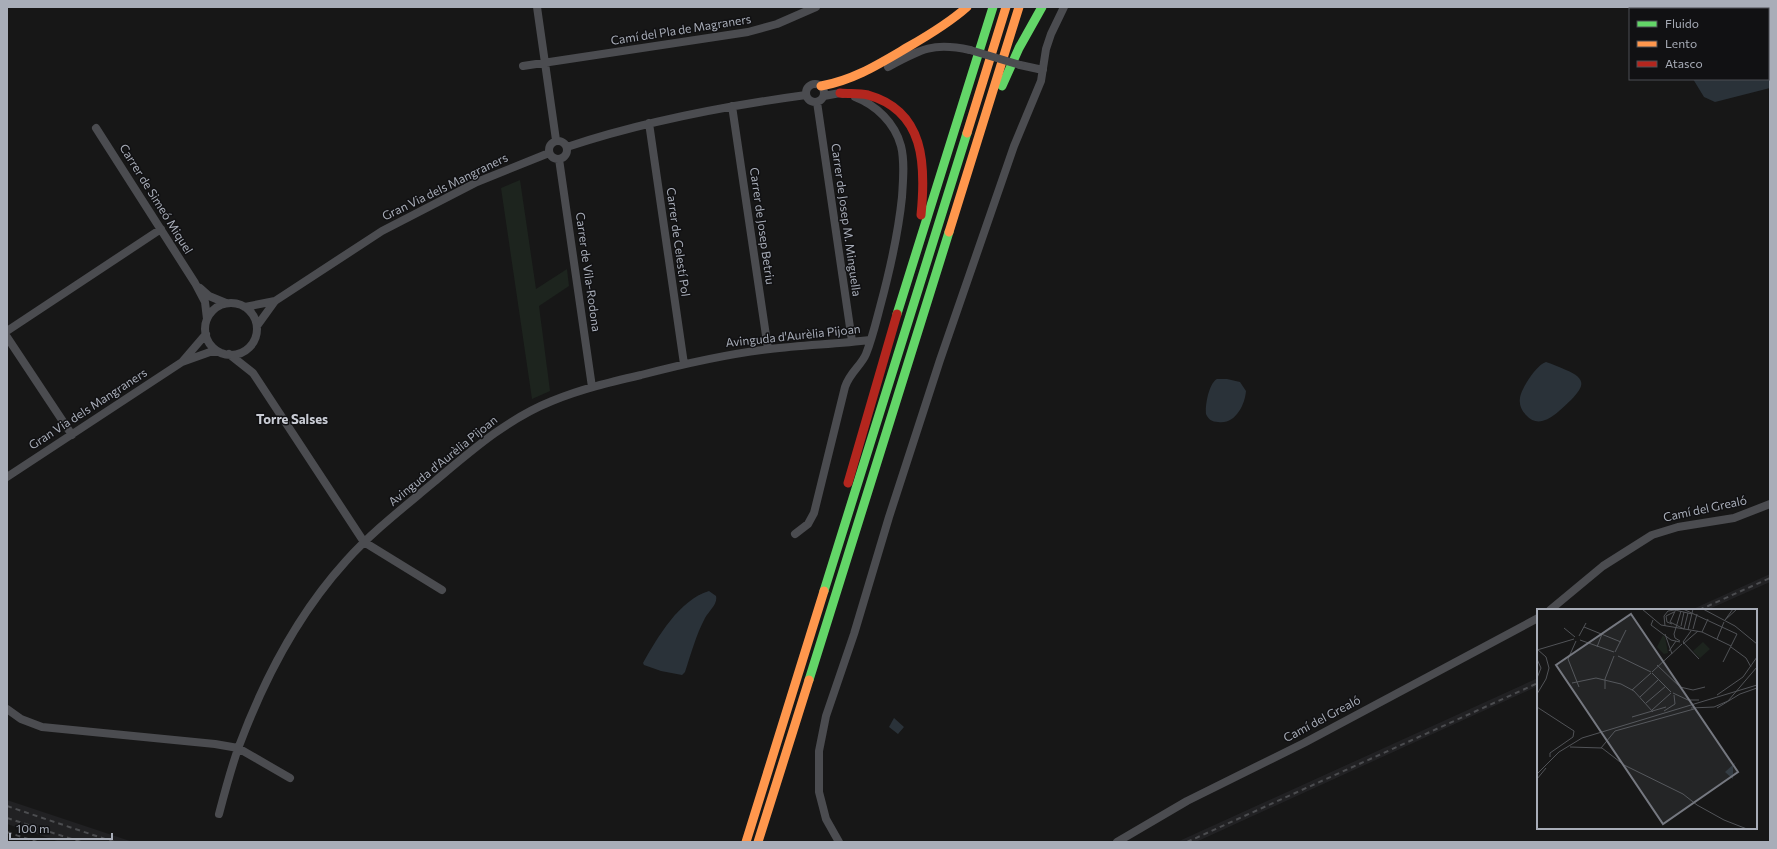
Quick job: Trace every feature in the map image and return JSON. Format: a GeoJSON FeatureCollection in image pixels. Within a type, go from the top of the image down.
{"type":"FeatureCollection","features":[{"type":"Feature","properties":{"kind":"highway"},"geometry":{"type":"LineString","coordinates":[[823,91],[869,72],[942,27],[967,7]]}},
{"type":"Feature","properties":{"kind":"highway"},"geometry":{"type":"LineString","coordinates":[[774,751],[774,736],[868,413],[993,7]]}},
{"type":"Feature","properties":{"kind":"highway"},"geometry":{"type":"LineString","coordinates":[[746,842],[1006,7]]}},
{"type":"Feature","properties":{"kind":"highway"},"geometry":{"type":"LineString","coordinates":[[758,842],[1019,7]]}},
{"type":"Feature","properties":{"kind":"highway"},"geometry":{"type":"LineString","coordinates":[[956,208],[965,196],[1004,81],[1022,43],[1042,7]]}},
{"type":"Feature","properties":{"kind":"highway"},"geometry":{"type":"LineString","coordinates":[[840,93],[858,93],[875,96],[885,100],[899,110],[910,122],[916,133],[922,154],[924,170],[923,202],[916,238],[873,384],[868,413]]}},
{"type":"Feature","properties":{"kind":"street"},"geometry":{"type":"LineString","coordinates":[[537,7],[556,140]]}},
{"type":"Feature","properties":{"kind":"street","name":"Camí del Pla de Magraners"},"geometry":{"type":"LineString","coordinates":[[523,66],[748,32],[777,24],[816,7]]}},
{"type":"Feature","properties":{"kind":"street"},"geometry":{"type":"LineString","coordinates":[[839,842],[826,819],[819,792],[819,760],[824,725],[940,360],[1014,146],[1041,81],[1048,42],[1064,7]]}},
{"type":"Feature","properties":{"kind":"street"},"geometry":{"type":"LineString","coordinates":[[795,534],[808,524],[814,513],[845,387],[850,375],[865,357],[891,270],[897,241],[903,185],[903,155],[897,136],[884,116],[860,99],[840,93],[823,91],[812,84],[807,88],[806,95],[810,101],[817,102],[823,91],[863,80],[902,59],[926,49],[950,46],[970,50],[1020,66],[1043,70]]}},
{"type":"Feature","properties":{"kind":"street"},"geometry":{"type":"LineString","coordinates":[[567,147],[648,123],[732,106],[806,95]]}},
{"type":"Feature","properties":{"kind":"street","name":"Carrer de Josep M. Minguella"},"geometry":{"type":"LineString","coordinates":[[817,102],[852,341]]}},
{"type":"Feature","properties":{"kind":"street","name":"Carrer de Josep Betriu"},"geometry":{"type":"LineString","coordinates":[[732,106],[768,349]]}},
{"type":"Feature","properties":{"kind":"street","name":"Carrer de Celestí Pol"},"geometry":{"type":"LineString","coordinates":[[648,123],[684,364]]}},
{"type":"Feature","properties":{"kind":"street","name":"Carrer de Simeó Miquel"},"geometry":{"type":"LineString","coordinates":[[96,128],[195,283],[205,302],[207,319]]}},
{"type":"Feature","properties":{"kind":"street"},"geometry":{"type":"LineString","coordinates":[[556,140],[563,142],[567,147],[566,155],[559,159],[552,157],[549,153],[549,146],[556,140]]}},
{"type":"Feature","properties":{"kind":"street","name":"Gran Via dels Mangraners"},"geometry":{"type":"LineString","coordinates":[[7,477],[182,362],[210,352],[237,354],[248,348],[255,339],[257,326],[275,301],[366,241],[414,214],[477,182],[549,153]]}},
{"type":"Feature","properties":{"kind":"street","name":"Carrer de Vila-Rodona"},"geometry":{"type":"LineString","coordinates":[[559,159],[592,387]]}},
{"type":"Feature","properties":{"kind":"street"},"geometry":{"type":"LineString","coordinates":[[7,331],[161,230]]}},
{"type":"Feature","properties":{"kind":"street","name":"Carrer de Simeó Miquel"},"geometry":{"type":"LineString","coordinates":[[195,283],[209,296],[226,303]]}},
{"type":"Feature","properties":{"kind":"street","name":"Gran Via dels Mangraners"},"geometry":{"type":"LineString","coordinates":[[226,303],[244,306],[275,301]]}},
{"type":"Feature","properties":{"kind":"street"},"geometry":{"type":"LineString","coordinates":[[219,352],[210,343],[206,334],[207,319],[215,309],[226,303]]}},
{"type":"Feature","properties":{"kind":"street"},"geometry":{"type":"LineString","coordinates":[[244,306],[253,315],[257,326]]}},
{"type":"Feature","properties":{"kind":"street","name":"Gran Via dels Mangraners"},"geometry":{"type":"LineString","coordinates":[[182,362],[206,334]]}},
{"type":"Feature","properties":{"kind":"street"},"geometry":{"type":"LineString","coordinates":[[7,337],[72,435]]}},
{"type":"Feature","properties":{"kind":"street","name":"Avinguda d'Aurèlia Pijoan"},"geometry":{"type":"LineString","coordinates":[[219,814],[238,748],[265,682],[288,639],[322,589],[364,542],[473,448],[499,429],[538,407],[592,387],[684,364],[768,349],[870,340]]}},
{"type":"Feature","properties":{"kind":"street"},"geometry":{"type":"LineString","coordinates":[[229,354],[253,373],[364,542],[442,590]]}},
{"type":"Feature","properties":{"kind":"street","name":"Camí del Grealó"},"geometry":{"type":"LineString","coordinates":[[1551,609],[1603,566],[1652,535],[1678,527],[1734,518],[1770,504]]}},
{"type":"Feature","properties":{"kind":"street","name":"Camí del Grealó"},"geometry":{"type":"LineString","coordinates":[[1117,842],[1186,801],[1304,743],[1537,619]]}},
{"type":"Feature","properties":{"kind":"street"},"geometry":{"type":"LineString","coordinates":[[7,709],[21,719],[42,727],[214,744],[238,748],[290,778]]}},
{"type":"Feature","properties":{"kind":"shaded area"},"geometry":{"type":"Polygon","coordinates":[[[1770,53],[1770,88],[1715,102],[1704,97],[1694,80],[1769,80],[1770,53]]]}},
{"type":"Feature","properties":{"kind":"shaded area"},"geometry":{"type":"Polygon","coordinates":[[[520,180],[536,289],[567,269],[569,286],[539,306],[550,391],[532,399],[501,188],[520,180]]]}},
{"type":"Feature","properties":{"kind":"shaded area"},"geometry":{"type":"Polygon","coordinates":[[[1546,362],[1577,376],[1580,379],[1581,386],[1576,395],[1550,418],[1544,421],[1532,420],[1524,413],[1521,407],[1520,398],[1523,389],[1530,378],[1542,364],[1546,362]]]}},
{"type":"Feature","properties":{"kind":"shaded area"},"geometry":{"type":"Polygon","coordinates":[[[1217,379],[1227,379],[1240,382],[1246,391],[1244,402],[1238,413],[1234,417],[1224,422],[1212,421],[1206,414],[1206,405],[1210,389],[1214,381],[1217,379]]]}},
{"type":"Feature","properties":{"kind":"shaded area"},"geometry":{"type":"Polygon","coordinates":[[[1770,574],[1770,582],[1709,609],[1693,609],[1770,574]]]}},
{"type":"Feature","properties":{"kind":"shaded area"},"geometry":{"type":"Polygon","coordinates":[[[709,591],[716,596],[716,602],[702,624],[685,672],[682,675],[661,671],[644,665],[643,663],[655,642],[670,621],[688,602],[709,591]]]}},
{"type":"Feature","properties":{"kind":"shaded area"},"geometry":{"type":"Polygon","coordinates":[[[1537,678],[1537,686],[1196,842],[1177,842],[1537,678]]]}},
{"type":"Feature","properties":{"kind":"shaded area"},"geometry":{"type":"Polygon","coordinates":[[[894,718],[904,727],[898,734],[889,727],[894,718]]]}},
{"type":"Feature","properties":{"kind":"shaded area"},"geometry":{"type":"Polygon","coordinates":[[[7,800],[133,842],[60,842],[7,824],[7,800]]]}},
{"type":"Feature","properties":{"kind":"railway"},"geometry":{"type":"LineString","coordinates":[[1701,609],[1770,578]]}},
{"type":"Feature","properties":{"kind":"railway"},"geometry":{"type":"LineString","coordinates":[[1187,842],[1537,683]]}},
{"type":"Feature","properties":{"kind":"railway"},"geometry":{"type":"LineString","coordinates":[[7,806],[114,842]]}},
{"type":"Feature","properties":{"kind":"railway"},"geometry":{"type":"LineString","coordinates":[[7,818],[81,842]]}},
{"type":"Feature","properties":{"kind":"railway"},"geometry":{"type":"LineString","coordinates":[[7,832],[37,842]]}},
{"type":"Feature","properties":{"kind":"traffic: fast"},"geometry":{"type":"LineString","coordinates":[[897,314],[993,7]]}},
{"type":"Feature","properties":{"kind":"traffic: fast"},"geometry":{"type":"LineString","coordinates":[[1002,86],[1019,48],[1042,7]]}},
{"type":"Feature","properties":{"kind":"traffic: fast"},"geometry":{"type":"LineString","coordinates":[[824,591],[967,133]]}},
{"type":"Feature","properties":{"kind":"traffic: fast"},"geometry":{"type":"LineString","coordinates":[[809,680],[949,232]]}},
{"type":"Feature","properties":{"kind":"traffic: slow"},"geometry":{"type":"LineString","coordinates":[[821,86],[855,76],[876,65],[924,38],[967,7]]}},
{"type":"Feature","properties":{"kind":"traffic: slow"},"geometry":{"type":"LineString","coordinates":[[967,133],[1006,7]]}},
{"type":"Feature","properties":{"kind":"traffic: slow"},"geometry":{"type":"LineString","coordinates":[[949,232],[1019,7]]}},
{"type":"Feature","properties":{"kind":"traffic: slow"},"geometry":{"type":"LineString","coordinates":[[746,842],[824,591]]}},
{"type":"Feature","properties":{"kind":"traffic: slow"},"geometry":{"type":"LineString","coordinates":[[758,842],[809,680]]}},
{"type":"Feature","properties":{"kind":"traffic: jam"},"geometry":{"type":"LineString","coordinates":[[840,93],[868,95],[887,103],[901,113],[911,127],[918,142],[921,159],[923,177],[921,215]]}},
{"type":"Feature","properties":{"kind":"traffic: jam"},"geometry":{"type":"LineString","coordinates":[[848,483],[897,314]]}},
{"type":"Feature","properties":{"kind":"district","name":"Torre Salses"},"geometry":{"type":"Point","coordinates":[292,419]}}]}
